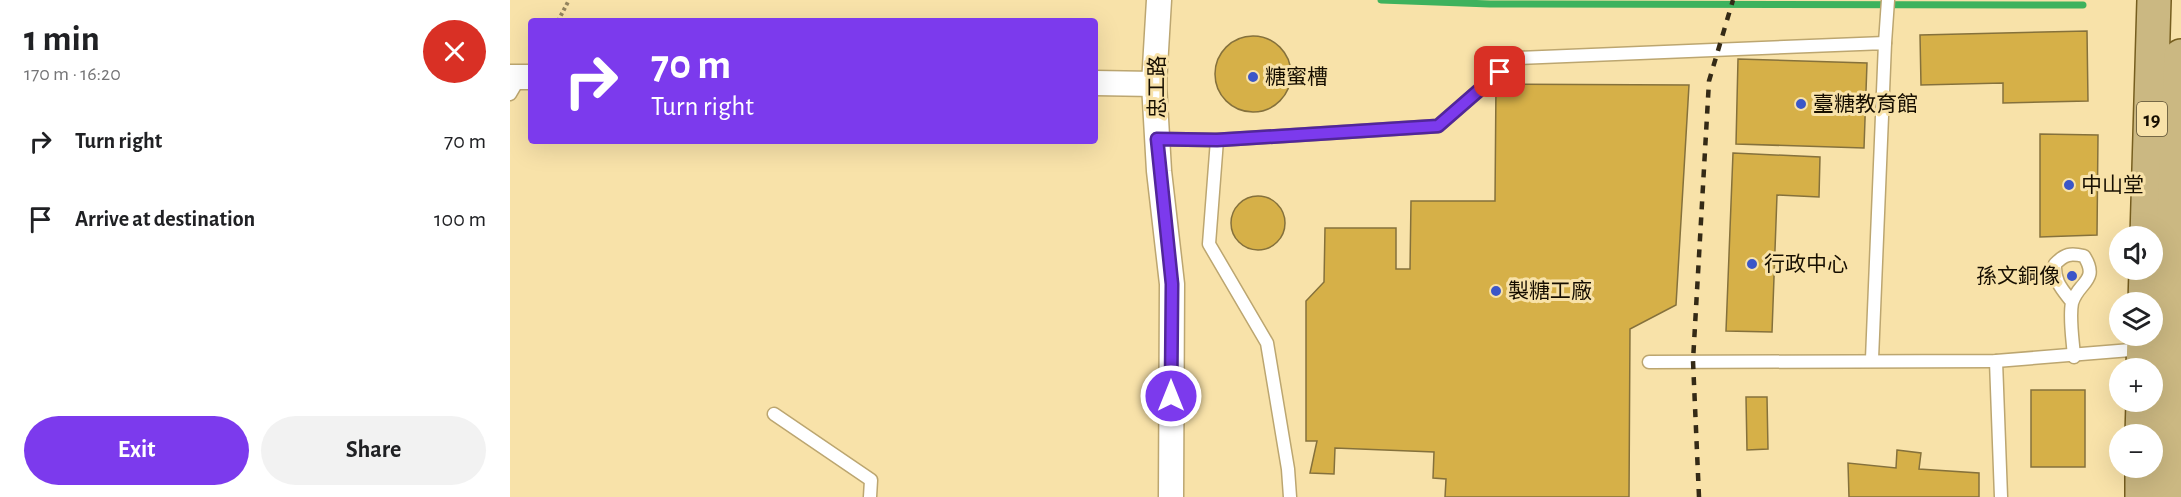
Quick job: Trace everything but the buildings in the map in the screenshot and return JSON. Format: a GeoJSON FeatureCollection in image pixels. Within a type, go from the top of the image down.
{"type":"FeatureCollection","features":[{"type":"Feature","properties":{"kind":"main road","name":"19"},"geometry":{"type":"LineString","coordinates":[[2147,226],[2154,0]]}},
{"type":"Feature","properties":{"kind":"main road","name":"19"},"geometry":{"type":"LineString","coordinates":[[2169,497],[2156,350],[2180,99],[2181,56]]}},
{"type":"Feature","properties":{"kind":"main road"},"geometry":{"type":"LineString","coordinates":[[2142,478],[2142,497]]}},
{"type":"Feature","properties":{"kind":"street","name":"忠工路"},"geometry":{"type":"LineString","coordinates":[[1159,0],[1154,84],[1157,139],[1172,284],[1171,497]]}},
{"type":"Feature","properties":{"kind":"street"},"geometry":{"type":"LineString","coordinates":[[1098,83],[1154,84]]}},
{"type":"Feature","properties":{"kind":"lane"},"geometry":{"type":"LineString","coordinates":[[1872,360],[1888,0]]}},
{"type":"Feature","properties":{"kind":"lane"},"geometry":{"type":"LineString","coordinates":[[1157,139],[1217,140],[1438,126],[1516,58],[1885,43]]}},
{"type":"Feature","properties":{"kind":"lane"},"geometry":{"type":"LineString","coordinates":[[1217,140],[1209,244],[1267,343],[1288,469],[1290,497]]}},
{"type":"Feature","properties":{"kind":"lane"},"geometry":{"type":"LineString","coordinates":[[2072,303],[2074,357]]}},
{"type":"Feature","properties":{"kind":"lane"},"geometry":{"type":"LineString","coordinates":[[1649,362],[1996,361],[2156,350]]}},
{"type":"Feature","properties":{"kind":"lane"},"geometry":{"type":"LineString","coordinates":[[1996,361],[2001,497]]}},
{"type":"Feature","properties":{"kind":"lane"},"geometry":{"type":"LineString","coordinates":[[774,414],[871,480],[870,497]]}},
{"type":"Feature","properties":{"kind":"path"},"geometry":{"type":"LineString","coordinates":[[560,18],[569,0]]}},
{"type":"Feature","properties":{"kind":"waterway"},"geometry":{"type":"LineString","coordinates":[[1381,0],[1490,4],[2083,5]]}},
{"type":"Feature","properties":{"kind":"railway"},"geometry":{"type":"LineString","coordinates":[[1699,497],[1693,361],[1709,81],[1733,0]]}},
{"type":"Feature","properties":{"kind":"place","name":"糖蜜槽"},"geometry":{"type":"Point","coordinates":[1253,77]}},
{"type":"Feature","properties":{"kind":"place","name":"臺糖教育館"},"geometry":{"type":"Point","coordinates":[1801,104]}},
{"type":"Feature","properties":{"kind":"place","name":"中山堂"},"geometry":{"type":"Point","coordinates":[2069,185]}},
{"type":"Feature","properties":{"kind":"place","name":"行政中心"},"geometry":{"type":"Point","coordinates":[1752,264]}},
{"type":"Feature","properties":{"kind":"place","name":"孫文銅像"},"geometry":{"type":"Point","coordinates":[2072,276]}},
{"type":"Feature","properties":{"kind":"place","name":"製糖工廠"},"geometry":{"type":"Point","coordinates":[1496,291]}},
{"type":"Feature","properties":{"kind":"route"},"geometry":{"type":"LineString","coordinates":[[1171,396],[1172,284],[1157,139],[1217,140],[1438,126],[1500,72]]}}]}
